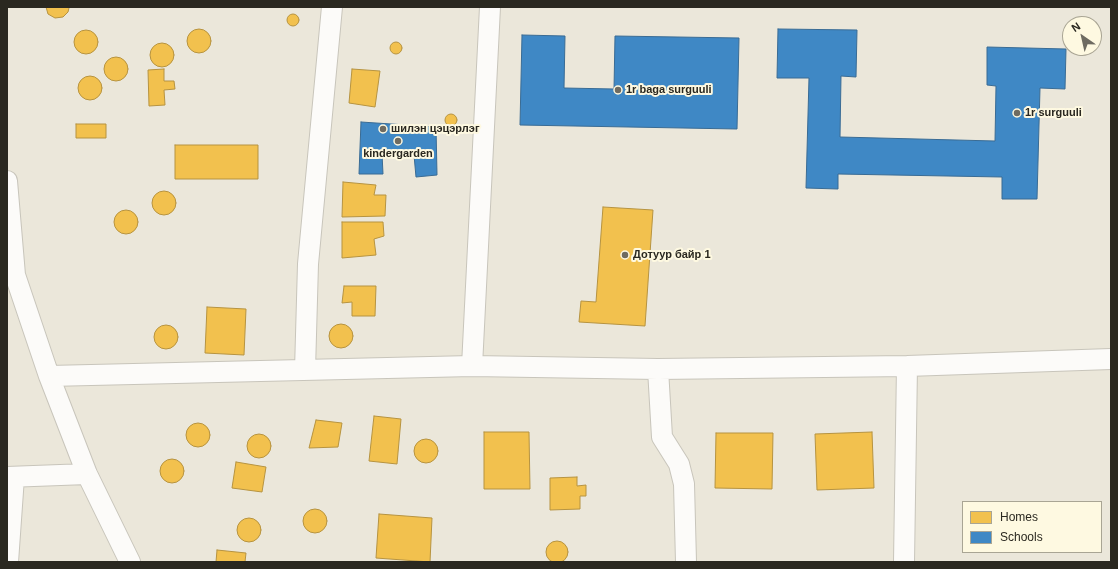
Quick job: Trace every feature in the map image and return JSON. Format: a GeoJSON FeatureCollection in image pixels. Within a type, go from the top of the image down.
{"type":"FeatureCollection","features":[{"type":"Feature","properties":{"kind":"street"},"geometry":{"type":"LineString","coordinates":[[305,370],[308,264],[332,7]]}},
{"type":"Feature","properties":{"kind":"street"},"geometry":{"type":"LineString","coordinates":[[472,366],[490,7]]}},
{"type":"Feature","properties":{"kind":"street"},"geometry":{"type":"LineString","coordinates":[[7,180],[15,275],[49,376],[87,474],[130,562]]}},
{"type":"Feature","properties":{"kind":"street"},"geometry":{"type":"LineString","coordinates":[[49,376],[472,366],[658,369],[907,366],[1111,359]]}},
{"type":"Feature","properties":{"kind":"street"},"geometry":{"type":"LineString","coordinates":[[904,562],[907,366]]}},
{"type":"Feature","properties":{"kind":"street"},"geometry":{"type":"LineString","coordinates":[[658,369],[662,437],[679,464],[684,484],[686,562]]}},
{"type":"Feature","properties":{"kind":"street"},"geometry":{"type":"LineString","coordinates":[[8,562],[10,477],[87,474]]}},
{"type":"Feature","properties":{"kind":"building: Homes"},"geometry":{"type":"Polygon","coordinates":[[[46,7],[69,8],[68,12],[63,17],[55,18],[48,14],[46,7]]]}},
{"type":"Feature","properties":{"kind":"building: Homes"},"geometry":{"type":"Polygon","coordinates":[[[293,14],[297,16],[299,20],[297,24],[293,26],[289,24],[287,20],[289,16],[293,14]]]}},
{"type":"Feature","properties":{"kind":"building: Homes"},"geometry":{"type":"Polygon","coordinates":[[[199,29],[207,33],[211,41],[207,49],[199,53],[191,49],[187,41],[191,33],[199,29]]]}},
{"type":"Feature","properties":{"kind":"building: Homes"},"geometry":{"type":"Polygon","coordinates":[[[86,30],[94,34],[98,42],[94,50],[86,54],[78,50],[74,42],[78,34],[86,30]]]}},
{"type":"Feature","properties":{"kind":"building: Homes"},"geometry":{"type":"Polygon","coordinates":[[[394,42],[398,42],[402,48],[398,54],[394,54],[390,50],[390,46],[394,42]]]}},
{"type":"Feature","properties":{"kind":"building: Homes"},"geometry":{"type":"Polygon","coordinates":[[[162,43],[170,47],[174,55],[170,63],[162,67],[154,63],[150,55],[154,47],[162,43]]]}},
{"type":"Feature","properties":{"kind":"building: Homes"},"geometry":{"type":"Polygon","coordinates":[[[116,57],[124,61],[128,69],[124,77],[116,81],[108,77],[104,69],[108,61],[116,57]]]}},
{"type":"Feature","properties":{"kind":"building: Homes"},"geometry":{"type":"Polygon","coordinates":[[[164,69],[164,81],[174,81],[175,89],[164,90],[165,105],[149,106],[148,70],[164,69]]]}},
{"type":"Feature","properties":{"kind":"building: Homes"},"geometry":{"type":"Polygon","coordinates":[[[352,69],[380,71],[375,107],[349,103],[352,69]]]}},
{"type":"Feature","properties":{"kind":"building: Homes"},"geometry":{"type":"Polygon","coordinates":[[[90,76],[98,80],[102,88],[98,96],[90,100],[82,96],[78,88],[82,80],[90,76]]]}},
{"type":"Feature","properties":{"kind":"building: Homes"},"geometry":{"type":"Polygon","coordinates":[[[449,114],[453,114],[457,120],[453,126],[449,126],[445,122],[445,118],[449,114]]]}},
{"type":"Feature","properties":{"kind":"building: Homes"},"geometry":{"type":"Polygon","coordinates":[[[76,124],[106,124],[106,138],[76,138],[76,124]]]}},
{"type":"Feature","properties":{"kind":"building: Homes"},"geometry":{"type":"Polygon","coordinates":[[[175,145],[258,145],[258,179],[175,179],[175,145]]]}},
{"type":"Feature","properties":{"kind":"building: Homes"},"geometry":{"type":"Polygon","coordinates":[[[343,182],[376,185],[374,195],[386,195],[385,216],[342,217],[343,182]]]}},
{"type":"Feature","properties":{"kind":"building: Homes"},"geometry":{"type":"Polygon","coordinates":[[[164,191],[172,195],[176,203],[172,211],[164,215],[156,211],[152,203],[156,195],[164,191]]]}},
{"type":"Feature","properties":{"kind":"building: Homes","name":"Дотуур байр 1"},"geometry":{"type":"Polygon","coordinates":[[[603,207],[653,210],[645,326],[579,322],[581,301],[596,302],[603,207]]]}},
{"type":"Feature","properties":{"kind":"building: Homes"},"geometry":{"type":"Polygon","coordinates":[[[126,210],[134,214],[138,222],[134,230],[126,234],[118,230],[114,222],[118,214],[126,210]]]}},
{"type":"Feature","properties":{"kind":"building: Homes"},"geometry":{"type":"Polygon","coordinates":[[[342,222],[383,222],[384,236],[374,239],[376,255],[342,258],[342,222]]]}},
{"type":"Feature","properties":{"kind":"building: Homes"},"geometry":{"type":"Polygon","coordinates":[[[344,286],[376,286],[375,316],[352,316],[352,302],[342,303],[344,286]]]}},
{"type":"Feature","properties":{"kind":"building: Homes"},"geometry":{"type":"Polygon","coordinates":[[[207,307],[246,309],[244,355],[205,353],[207,307]]]}},
{"type":"Feature","properties":{"kind":"building: Homes"},"geometry":{"type":"Polygon","coordinates":[[[341,324],[349,328],[353,336],[349,344],[341,348],[333,344],[329,336],[333,328],[341,324]]]}},
{"type":"Feature","properties":{"kind":"building: Homes"},"geometry":{"type":"Polygon","coordinates":[[[166,325],[174,329],[178,337],[174,345],[166,349],[158,345],[154,337],[158,329],[166,325]]]}},
{"type":"Feature","properties":{"kind":"building: Homes"},"geometry":{"type":"Polygon","coordinates":[[[374,416],[401,419],[397,464],[369,461],[374,416]]]}},
{"type":"Feature","properties":{"kind":"building: Homes"},"geometry":{"type":"Polygon","coordinates":[[[316,420],[342,423],[338,447],[309,448],[316,420]]]}},
{"type":"Feature","properties":{"kind":"building: Homes"},"geometry":{"type":"Polygon","coordinates":[[[198,423],[206,427],[210,435],[206,443],[198,447],[190,443],[186,435],[190,427],[198,423]]]}},
{"type":"Feature","properties":{"kind":"building: Homes"},"geometry":{"type":"Polygon","coordinates":[[[484,432],[529,432],[530,489],[484,489],[484,432]]]}},
{"type":"Feature","properties":{"kind":"building: Homes"},"geometry":{"type":"Polygon","coordinates":[[[872,432],[874,488],[817,490],[815,434],[872,432]]]}},
{"type":"Feature","properties":{"kind":"building: Homes"},"geometry":{"type":"Polygon","coordinates":[[[716,433],[773,433],[772,489],[715,488],[716,433]]]}},
{"type":"Feature","properties":{"kind":"building: Homes"},"geometry":{"type":"Polygon","coordinates":[[[259,434],[267,438],[271,446],[267,454],[259,458],[251,454],[247,446],[251,438],[259,434]]]}},
{"type":"Feature","properties":{"kind":"building: Homes"},"geometry":{"type":"Polygon","coordinates":[[[426,439],[434,443],[438,451],[434,459],[426,463],[418,459],[414,451],[418,443],[426,439]]]}},
{"type":"Feature","properties":{"kind":"building: Homes"},"geometry":{"type":"Polygon","coordinates":[[[172,459],[180,463],[184,471],[180,479],[172,483],[164,479],[160,471],[164,463],[172,459]]]}},
{"type":"Feature","properties":{"kind":"building: Homes"},"geometry":{"type":"Polygon","coordinates":[[[236,462],[266,467],[262,492],[232,488],[236,462]]]}},
{"type":"Feature","properties":{"kind":"building: Homes"},"geometry":{"type":"Polygon","coordinates":[[[577,477],[577,486],[586,485],[586,496],[580,496],[580,509],[550,510],[550,478],[577,477]]]}},
{"type":"Feature","properties":{"kind":"building: Homes"},"geometry":{"type":"Polygon","coordinates":[[[315,509],[323,513],[327,521],[323,529],[315,533],[307,529],[303,521],[307,513],[315,509]]]}},
{"type":"Feature","properties":{"kind":"building: Homes"},"geometry":{"type":"Polygon","coordinates":[[[379,514],[432,518],[430,562],[376,558],[379,514]]]}},
{"type":"Feature","properties":{"kind":"building: Homes"},"geometry":{"type":"Polygon","coordinates":[[[249,518],[257,522],[261,530],[257,538],[249,542],[241,538],[237,530],[241,522],[249,518]]]}},
{"type":"Feature","properties":{"kind":"building: Homes"},"geometry":{"type":"Polygon","coordinates":[[[557,541],[565,544],[568,552],[565,560],[557,563],[549,560],[546,552],[549,544],[557,541]]]}},
{"type":"Feature","properties":{"kind":"building: Homes"},"geometry":{"type":"Polygon","coordinates":[[[217,550],[246,553],[245,562],[216,562],[217,550]]]}},
{"type":"Feature","properties":{"kind":"building: Schools","name":"1r surguuli"},"geometry":{"type":"Polygon","coordinates":[[[778,29],[857,30],[856,77],[841,76],[840,137],[995,141],[996,86],[987,85],[987,47],[1062,49],[1062,56],[1066,56],[1065,89],[1040,88],[1037,199],[1002,199],[1002,177],[838,174],[838,189],[806,188],[809,78],[777,78],[778,29]]]}},
{"type":"Feature","properties":{"kind":"building: Schools"},"geometry":{"type":"Polygon","coordinates":[[[522,35],[565,36],[564,88],[614,89],[615,36],[739,38],[737,129],[520,125],[522,35]]]}},
{"type":"Feature","properties":{"kind":"building: Schools","name":"kindergarden"},"geometry":{"type":"Polygon","coordinates":[[[361,122],[436,127],[437,175],[416,177],[414,155],[382,154],[383,174],[359,174],[361,122]]]}},
{"type":"Feature","properties":{"kind":"place","name":"1r baga surguuli"},"geometry":{"type":"Point","coordinates":[618,90]}},
{"type":"Feature","properties":{"kind":"place","name":"1r surguuli"},"geometry":{"type":"Point","coordinates":[1017,113]}},
{"type":"Feature","properties":{"kind":"place","name":"шилэн цэцэрлэг"},"geometry":{"type":"Point","coordinates":[383,129]}},
{"type":"Feature","properties":{"kind":"place","name":"kindergarden"},"geometry":{"type":"Point","coordinates":[398,141]}},
{"type":"Feature","properties":{"kind":"place","name":"Дотуур байр 1"},"geometry":{"type":"Point","coordinates":[625,255]}}]}
